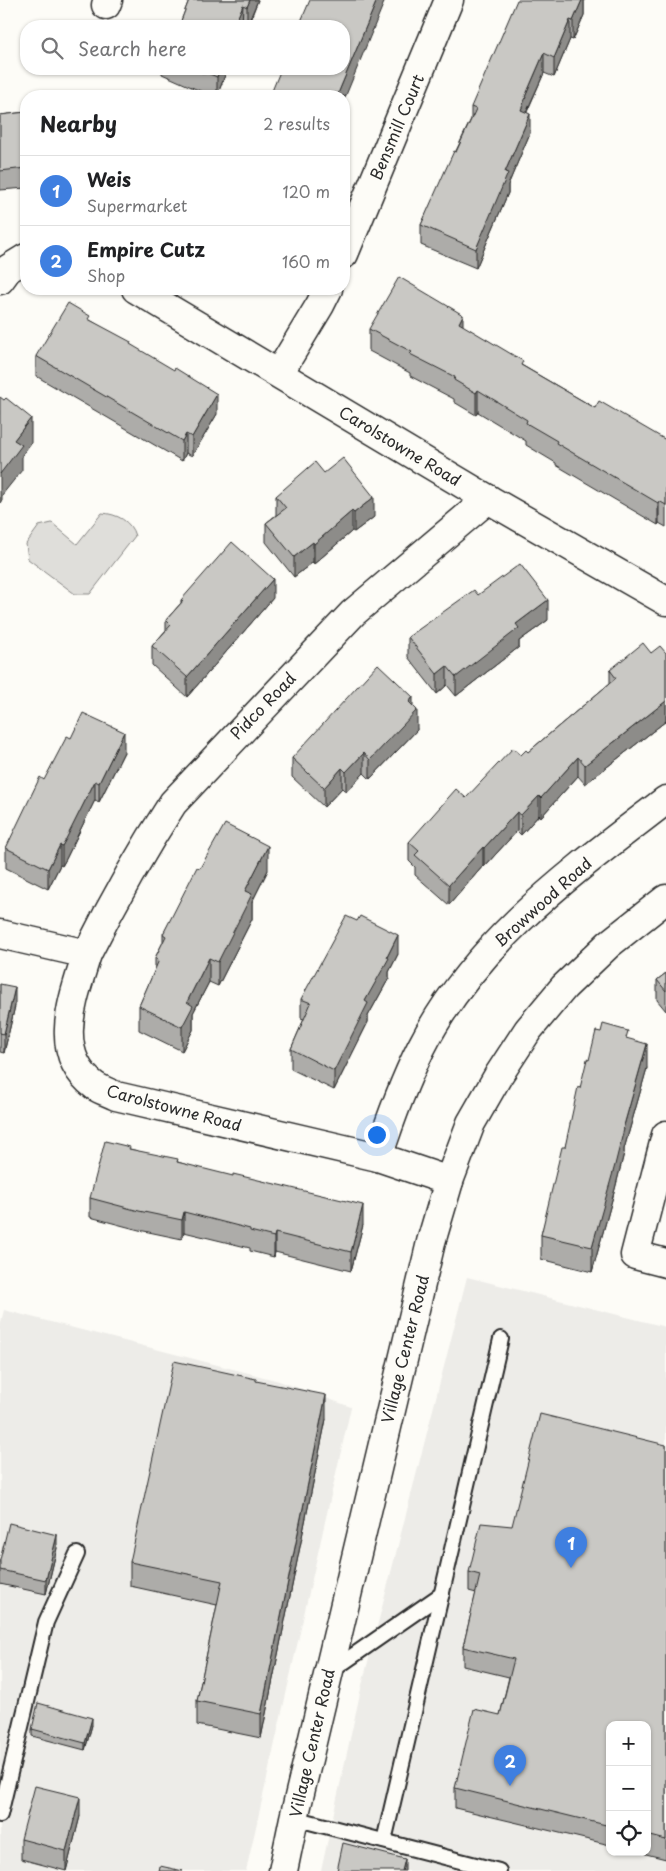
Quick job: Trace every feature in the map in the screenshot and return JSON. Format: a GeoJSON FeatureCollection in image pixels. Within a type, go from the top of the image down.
{"type":"FeatureCollection","features":[{"type":"Feature","properties":{"kind":"street","name":"Bensmill Court"},"geometry":{"type":"LineString","coordinates":[[350,239],[449,0]]}},
{"type":"Feature","properties":{"kind":"street"},"geometry":{"type":"LineString","coordinates":[[0,280],[8,269],[20,262]]}},
{"type":"Feature","properties":{"kind":"street","name":"Carolstowne Road"},"geometry":{"type":"LineString","coordinates":[[146,295],[488,499],[666,601]]}},
{"type":"Feature","properties":{"kind":"street"},"geometry":{"type":"LineString","coordinates":[[279,373],[325,295]]}},
{"type":"Feature","properties":{"kind":"street","name":"Pidco Road"},"geometry":{"type":"LineString","coordinates":[[88,954],[109,910],[144,847],[172,803],[353,613],[488,499]]}},
{"type":"Feature","properties":{"kind":"street","name":"Browwood Road"},"geometry":{"type":"LineString","coordinates":[[378,1158],[397,1100],[422,1047],[451,998],[503,934],[562,880],[666,800]]}},
{"type":"Feature","properties":{"kind":"street","name":"Village Center Road"},"geometry":{"type":"LineString","coordinates":[[283,1871],[328,1673],[431,1242],[449,1181],[471,1123],[498,1076],[528,1030],[564,987],[602,950],[666,899]]}},
{"type":"Feature","properties":{"kind":"street"},"geometry":{"type":"LineString","coordinates":[[0,934],[88,954]]}},
{"type":"Feature","properties":{"kind":"street","name":"Carolstowne Road"},"geometry":{"type":"LineString","coordinates":[[88,954],[71,1008],[68,1039],[73,1058],[82,1072],[96,1086],[116,1096],[378,1158],[449,1181]]}},
{"type":"Feature","properties":{"kind":"street"},"geometry":{"type":"LineString","coordinates":[[666,1135],[635,1255],[666,1263]]}},
{"type":"Feature","properties":{"kind":"lane"},"geometry":{"type":"LineString","coordinates":[[384,1841],[501,1339]]}},
{"type":"Feature","properties":{"kind":"lane"},"geometry":{"type":"LineString","coordinates":[[0,1815],[46,1622],[77,1554]]}},
{"type":"Feature","properties":{"kind":"lane"},"geometry":{"type":"LineString","coordinates":[[328,1673],[442,1594]]}},
{"type":"Feature","properties":{"kind":"lane"},"geometry":{"type":"LineString","coordinates":[[294,1818],[499,1871]]}},
{"type":"Feature","properties":{"kind":"shaded area"},"geometry":{"type":"Polygon","coordinates":[[[102,513],[123,519],[130,526],[135,536],[90,594],[75,594],[28,559],[26,544],[39,526],[52,523],[77,544],[102,513]]]}},
{"type":"Feature","properties":{"kind":"shaded area"},"geometry":{"type":"Polygon","coordinates":[[[467,1277],[666,1327],[666,1871],[321,1871],[361,1689],[467,1277]]]}},
{"type":"Feature","properties":{"kind":"shaded area"},"geometry":{"type":"Polygon","coordinates":[[[4,1310],[279,1381],[351,1407],[246,1871],[0,1871],[0,1326],[4,1310]]]}},
{"type":"Feature","properties":{"kind":"building"},"geometry":{"type":"Polygon","coordinates":[[[189,0],[250,0],[247,7],[243,5],[237,20],[181,20],[189,0]]]}},
{"type":"Feature","properties":{"kind":"building"},"geometry":{"type":"Polygon","coordinates":[[[310,0],[377,0],[350,65],[350,20],[302,20],[310,0]]]}},
{"type":"Feature","properties":{"kind":"building"},"geometry":{"type":"Polygon","coordinates":[[[517,0],[582,0],[573,21],[570,20],[554,58],[544,53],[525,97],[521,110],[530,114],[505,172],[508,173],[476,249],[421,225],[454,151],[456,152],[476,109],[471,107],[517,0]]]}},
{"type":"Feature","properties":{"kind":"building"},"geometry":{"type":"Polygon","coordinates":[[[279,75],[346,75],[340,90],[272,90],[279,75]]]}},
{"type":"Feature","properties":{"kind":"building"},"geometry":{"type":"Polygon","coordinates":[[[20,113],[20,169],[0,171],[0,115],[20,113]]]}},
{"type":"Feature","properties":{"kind":"building"},"geometry":{"type":"Polygon","coordinates":[[[399,277],[463,315],[459,323],[523,361],[521,365],[595,408],[599,401],[666,440],[666,505],[659,501],[658,503],[556,443],[557,441],[526,423],[527,420],[478,390],[476,393],[454,380],[455,377],[410,354],[412,352],[369,329],[399,277]]]}},
{"type":"Feature","properties":{"kind":"building"},"geometry":{"type":"Polygon","coordinates":[[[68,303],[90,316],[88,319],[131,342],[130,344],[174,370],[175,368],[217,394],[192,437],[186,434],[182,441],[36,356],[68,303]]]}},
{"type":"Feature","properties":{"kind":"building"},"geometry":{"type":"Polygon","coordinates":[[[0,397],[4,400],[6,398],[31,418],[14,440],[22,445],[0,474],[0,397]]]}},
{"type":"Feature","properties":{"kind":"building"},"geometry":{"type":"Polygon","coordinates":[[[343,458],[374,497],[354,513],[352,511],[314,544],[313,542],[294,557],[266,523],[286,508],[276,496],[315,462],[324,473],[343,458]]]}},
{"type":"Feature","properties":{"kind":"building"},"geometry":{"type":"Polygon","coordinates":[[[232,542],[273,579],[187,677],[152,646],[171,625],[166,620],[183,601],[181,600],[232,542]]]}},
{"type":"Feature","properties":{"kind":"building"},"geometry":{"type":"Polygon","coordinates":[[[520,564],[548,600],[516,624],[519,628],[456,677],[447,666],[437,674],[408,637],[474,590],[478,595],[520,564]]]}},
{"type":"Feature","properties":{"kind":"building"},"geometry":{"type":"Polygon","coordinates":[[[643,643],[651,653],[660,646],[666,653],[666,701],[585,765],[578,757],[541,798],[539,796],[521,815],[517,812],[449,885],[415,855],[419,851],[409,842],[456,789],[466,798],[513,748],[521,755],[526,750],[528,752],[616,678],[610,670],[643,643]]]}},
{"type":"Feature","properties":{"kind":"building"},"geometry":{"type":"Polygon","coordinates":[[[378,664],[413,697],[409,702],[417,710],[370,760],[364,753],[346,772],[342,768],[324,788],[292,758],[378,664]]]}},
{"type":"Feature","properties":{"kind":"building"},"geometry":{"type":"Polygon","coordinates":[[[83,713],[124,732],[99,783],[95,781],[66,839],[62,846],[60,845],[48,869],[6,848],[40,777],[44,780],[67,736],[71,738],[83,713]]]}},
{"type":"Feature","properties":{"kind":"building"},"geometry":{"type":"Polygon","coordinates":[[[225,824],[268,846],[245,891],[252,894],[218,962],[209,958],[187,1002],[193,1006],[182,1027],[139,1006],[159,960],[155,958],[166,936],[163,934],[197,867],[200,868],[225,824]]]}},
{"type":"Feature","properties":{"kind":"building"},"geometry":{"type":"Polygon","coordinates":[[[346,916],[357,921],[360,916],[398,935],[387,957],[389,958],[365,1001],[368,1003],[334,1071],[291,1049],[311,1003],[301,999],[346,916]]]}},
{"type":"Feature","properties":{"kind":"building"},"geometry":{"type":"Polygon","coordinates":[[[666,973],[666,991],[657,980],[666,973]]]}},
{"type":"Feature","properties":{"kind":"building"},"geometry":{"type":"Polygon","coordinates":[[[0,984],[15,987],[4,1034],[0,1033],[0,984]]]}},
{"type":"Feature","properties":{"kind":"building"},"geometry":{"type":"Polygon","coordinates":[[[603,1024],[628,1031],[626,1038],[647,1044],[592,1247],[541,1235],[562,1147],[565,1147],[578,1087],[580,1088],[596,1031],[601,1032],[603,1024]]]}},
{"type":"Feature","properties":{"kind":"building"},"geometry":{"type":"Polygon","coordinates":[[[105,1141],[130,1147],[129,1149],[178,1159],[177,1162],[233,1176],[233,1174],[363,1205],[351,1252],[275,1233],[274,1237],[184,1212],[182,1220],[90,1198],[105,1141]]]}},
{"type":"Feature","properties":{"kind":"building"},"geometry":{"type":"Polygon","coordinates":[[[174,1361],[256,1379],[256,1381],[326,1395],[261,1714],[197,1701],[222,1581],[130,1562],[174,1361]]]}},
{"type":"Feature","properties":{"kind":"building"},"geometry":{"type":"Polygon","coordinates":[[[540,1414],[666,1445],[666,1840],[651,1836],[651,1721],[606,1721],[606,1825],[455,1788],[474,1709],[500,1715],[514,1659],[463,1647],[480,1575],[469,1572],[481,1523],[512,1526],[540,1414]]]}},
{"type":"Feature","properties":{"kind":"building"},"geometry":{"type":"Polygon","coordinates":[[[9,1523],[57,1535],[46,1580],[0,1570],[0,1560],[9,1523]]]}},
{"type":"Feature","properties":{"kind":"building"},"geometry":{"type":"Polygon","coordinates":[[[38,1703],[92,1718],[85,1743],[32,1729],[38,1703]]]}},
{"type":"Feature","properties":{"kind":"building"},"geometry":{"type":"Polygon","coordinates":[[[35,1786],[80,1797],[66,1851],[21,1839],[35,1786]]]}},
{"type":"Feature","properties":{"kind":"building"},"geometry":{"type":"Polygon","coordinates":[[[343,1843],[405,1859],[402,1871],[337,1871],[343,1843]]]}},
{"type":"Feature","properties":{"kind":"building"},"geometry":{"type":"Polygon","coordinates":[[[160,1866],[183,1871],[159,1871],[160,1866]]]}},
{"type":"Feature","properties":{"kind":"place","name":"Weis"},"geometry":{"type":"Point","coordinates":[571,1568]}},
{"type":"Feature","properties":{"kind":"place","name":"Empire Cutz"},"geometry":{"type":"Point","coordinates":[510,1786]}}]}
